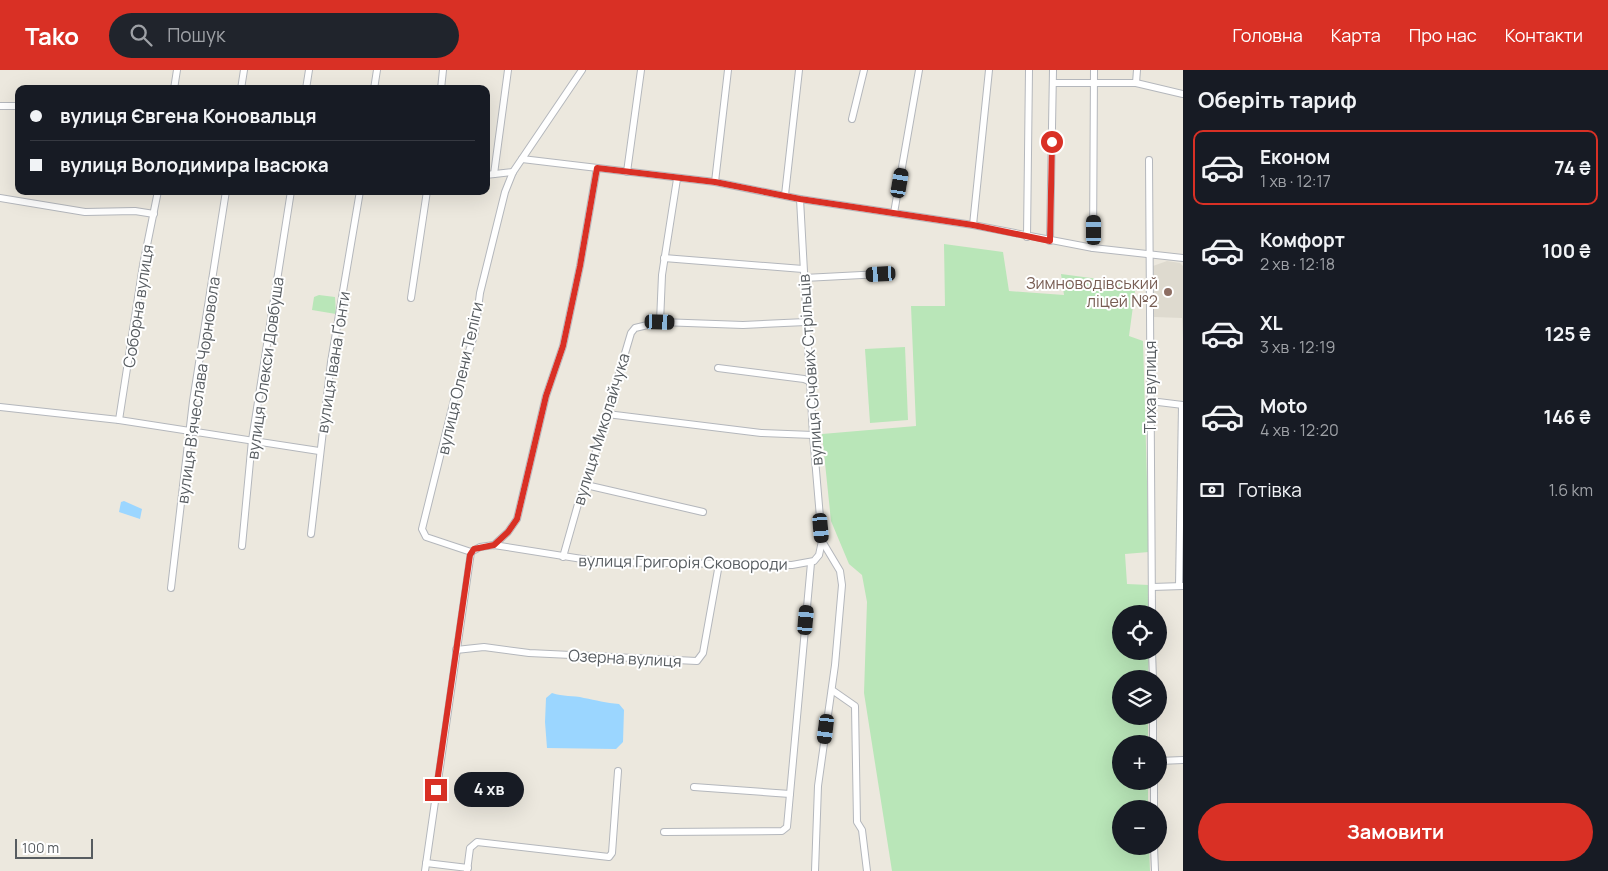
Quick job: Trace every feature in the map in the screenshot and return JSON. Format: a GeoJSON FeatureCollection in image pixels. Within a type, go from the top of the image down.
{"type":"FeatureCollection","features":[{"type":"Feature","properties":{"kind":"street"},"geometry":{"type":"LineString","coordinates":[[175,85],[177,70]]}},
{"type":"Feature","properties":{"kind":"street"},"geometry":{"type":"LineString","coordinates":[[242,85],[244,70]]}},
{"type":"Feature","properties":{"kind":"street"},"geometry":{"type":"LineString","coordinates":[[307,85],[309,70]]}},
{"type":"Feature","properties":{"kind":"street"},"geometry":{"type":"LineString","coordinates":[[375,85],[377,70]]}},
{"type":"Feature","properties":{"kind":"street"},"geometry":{"type":"LineString","coordinates":[[441,85],[443,70]]}},
{"type":"Feature","properties":{"kind":"street"},"geometry":{"type":"LineString","coordinates":[[494,174],[508,70]]}},
{"type":"Feature","properties":{"kind":"street","name":"вулиця Олени Теліги"},"geometry":{"type":"LineString","coordinates":[[471,554],[426,537],[422,529],[454,400],[475,332],[480,293],[505,192],[513,172],[582,70]]}},
{"type":"Feature","properties":{"kind":"street"},"geometry":{"type":"LineString","coordinates":[[627,172],[642,70]]}},
{"type":"Feature","properties":{"kind":"street"},"geometry":{"type":"LineString","coordinates":[[715,182],[728,70]]}},
{"type":"Feature","properties":{"kind":"street"},"geometry":{"type":"LineString","coordinates":[[785,195],[799,70]]}},
{"type":"Feature","properties":{"kind":"street"},"geometry":{"type":"LineString","coordinates":[[852,119],[864,70]]}},
{"type":"Feature","properties":{"kind":"street"},"geometry":{"type":"LineString","coordinates":[[894,214],[919,70]]}},
{"type":"Feature","properties":{"kind":"street"},"geometry":{"type":"LineString","coordinates":[[973,225],[989,70]]}},
{"type":"Feature","properties":{"kind":"street"},"geometry":{"type":"LineString","coordinates":[[1027,237],[1029,70]]}},
{"type":"Feature","properties":{"kind":"street"},"geometry":{"type":"LineString","coordinates":[[1050,241],[1053,70]]}},
{"type":"Feature","properties":{"kind":"street"},"geometry":{"type":"LineString","coordinates":[[1093,248],[1094,70]]}},
{"type":"Feature","properties":{"kind":"street"},"geometry":{"type":"LineString","coordinates":[[1136,83],[1137,70]]}},
{"type":"Feature","properties":{"kind":"street"},"geometry":{"type":"LineString","coordinates":[[1053,83],[1136,83],[1183,94]]}},
{"type":"Feature","properties":{"kind":"street"},"geometry":{"type":"LineString","coordinates":[[0,106],[15,106]]}},
{"type":"Feature","properties":{"kind":"street"},"geometry":{"type":"LineString","coordinates":[[522,159],[677,179],[715,182],[800,199],[973,225],[1027,237],[1093,248],[1183,258]]}},
{"type":"Feature","properties":{"kind":"street","name":"Тиха вулиця"},"geometry":{"type":"LineString","coordinates":[[1149,160],[1152,605]]}},
{"type":"Feature","properties":{"kind":"street"},"geometry":{"type":"LineString","coordinates":[[494,545],[508,532],[517,519],[546,396],[563,346],[580,266],[597,168]]}},
{"type":"Feature","properties":{"kind":"street"},"geometry":{"type":"LineString","coordinates":[[490,174],[513,172]]}},
{"type":"Feature","properties":{"kind":"street"},"geometry":{"type":"LineString","coordinates":[[677,179],[664,258],[660,322],[743,325],[806,322]]}},
{"type":"Feature","properties":{"kind":"street","name":"Соборна вулиця"},"geometry":{"type":"LineString","coordinates":[[119,420],[143,265],[157,195]]}},
{"type":"Feature","properties":{"kind":"street","name":"вулиця Вʼячеслава Чорновола"},"geometry":{"type":"LineString","coordinates":[[172,588],[190,432],[225,195]]}},
{"type":"Feature","properties":{"kind":"street","name":"вулиця Олекси Довбуша"},"geometry":{"type":"LineString","coordinates":[[242,546],[252,440],[290,195]]}},
{"type":"Feature","properties":{"kind":"street","name":"вулиця Івана Ґонти"},"geometry":{"type":"LineString","coordinates":[[312,534],[331,362],[359,195]]}},
{"type":"Feature","properties":{"kind":"street"},"geometry":{"type":"LineString","coordinates":[[411,298],[426,195]]}},
{"type":"Feature","properties":{"kind":"street"},"geometry":{"type":"LineString","coordinates":[[0,198],[85,212],[135,211],[154,214]]}},
{"type":"Feature","properties":{"kind":"street","name":"вулиця Січових Стрільців"},"geometry":{"type":"LineString","coordinates":[[800,199],[813,435],[822,541]]}},
{"type":"Feature","properties":{"kind":"street"},"geometry":{"type":"LineString","coordinates":[[664,258],[803,269]]}},
{"type":"Feature","properties":{"kind":"street"},"geometry":{"type":"LineString","coordinates":[[804,278],[881,274]]}},
{"type":"Feature","properties":{"kind":"street","name":"вулиця Миколайчука"},"geometry":{"type":"LineString","coordinates":[[563,557],[631,333],[635,328],[660,322]]}},
{"type":"Feature","properties":{"kind":"street"},"geometry":{"type":"LineString","coordinates":[[718,368],[804,379],[811,382]]}},
{"type":"Feature","properties":{"kind":"street"},"geometry":{"type":"LineString","coordinates":[[1150,401],[1183,404],[1181,586],[1152,587]]}},
{"type":"Feature","properties":{"kind":"street"},"geometry":{"type":"LineString","coordinates":[[0,407],[119,420],[320,451]]}},
{"type":"Feature","properties":{"kind":"street"},"geometry":{"type":"LineString","coordinates":[[607,414],[761,433],[813,435]]}},
{"type":"Feature","properties":{"kind":"street"},"geometry":{"type":"LineString","coordinates":[[586,485],[703,512]]}},
{"type":"Feature","properties":{"kind":"street"},"geometry":{"type":"LineString","coordinates":[[815,871],[818,786],[832,690],[842,585],[840,571],[822,541]]}},
{"type":"Feature","properties":{"kind":"street","name":"вулиця Григорія Сковороди"},"geometry":{"type":"LineString","coordinates":[[471,554],[480,547],[494,545],[601,562],[718,566],[810,563],[819,555],[822,541]]}},
{"type":"Feature","properties":{"kind":"street"},"geometry":{"type":"LineString","coordinates":[[425,871],[471,554]]}},
{"type":"Feature","properties":{"kind":"street"},"geometry":{"type":"LineString","coordinates":[[664,832],[782,831],[787,827],[810,563]]}},
{"type":"Feature","properties":{"kind":"street","name":"Озерна вулиця"},"geometry":{"type":"LineString","coordinates":[[456,650],[484,647],[529,653],[697,661],[703,653],[718,566]]}},
{"type":"Feature","properties":{"kind":"street"},"geometry":{"type":"LineString","coordinates":[[832,690],[855,706],[858,822],[862,830],[867,871]]}},
{"type":"Feature","properties":{"kind":"street"},"geometry":{"type":"LineString","coordinates":[[1167,761],[1183,760]]}},
{"type":"Feature","properties":{"kind":"street"},"geometry":{"type":"LineString","coordinates":[[426,863],[468,870],[470,848],[476,842],[609,857],[612,853],[618,771]]}},
{"type":"Feature","properties":{"kind":"street"},"geometry":{"type":"LineString","coordinates":[[694,786],[790,794]]}},
{"type":"Feature","properties":{"kind":"street"},"geometry":{"type":"LineString","coordinates":[[1154,855],[1155,871]]}},
{"type":"Feature","properties":{"kind":"shaded area","name":"Зимноводівський ліцей №2"},"geometry":{"type":"Polygon","coordinates":[[[1167,261],[1180,263],[1183,266],[1183,340],[1182,318],[1154,317],[1153,266],[1167,261]]]}},
{"type":"Feature","properties":{"kind":"green space"},"geometry":{"type":"Polygon","coordinates":[[[944,244],[1003,252],[1009,291],[1064,295],[1061,274],[1136,284],[1129,336],[1143,341],[1149,552],[1125,554],[1127,584],[1149,585],[1149,605],[1112,605],[1112,660],[1149,660],[1148,670],[1112,670],[1112,725],[1148,725],[1148,735],[1112,735],[1112,790],[1148,790],[1148,800],[1112,800],[1112,855],[1149,855],[1150,871],[892,871],[864,693],[867,602],[862,575],[849,564],[831,521],[822,434],[916,426],[911,306],[945,306],[944,244]]]}},
{"type":"Feature","properties":{"kind":"green space"},"geometry":{"type":"Polygon","coordinates":[[[319,295],[335,297],[336,314],[312,310],[314,297],[319,295]]]}},
{"type":"Feature","properties":{"kind":"green space"},"geometry":{"type":"Polygon","coordinates":[[[905,347],[908,420],[870,423],[865,349],[905,347]]]}},
{"type":"Feature","properties":{"kind":"water"},"geometry":{"type":"Polygon","coordinates":[[[124,501],[142,509],[140,519],[119,512],[121,502],[124,501]]]}},
{"type":"Feature","properties":{"kind":"water"},"geometry":{"type":"Polygon","coordinates":[[[552,693],[619,704],[624,710],[623,742],[616,749],[547,748],[546,698],[552,693]]]}},
{"type":"Feature","properties":{"kind":"place","name":"Зимноводівський ліцей №2"},"geometry":{"type":"Point","coordinates":[1168,292]}},
{"type":"Feature","properties":{"kind":"route"},"geometry":{"type":"LineString","coordinates":[[436,790],[470,555],[474,549],[494,545],[508,532],[517,519],[546,396],[563,346],[580,266],[597,168],[715,182],[800,199],[973,225],[1050,241],[1052,142]]}}]}
